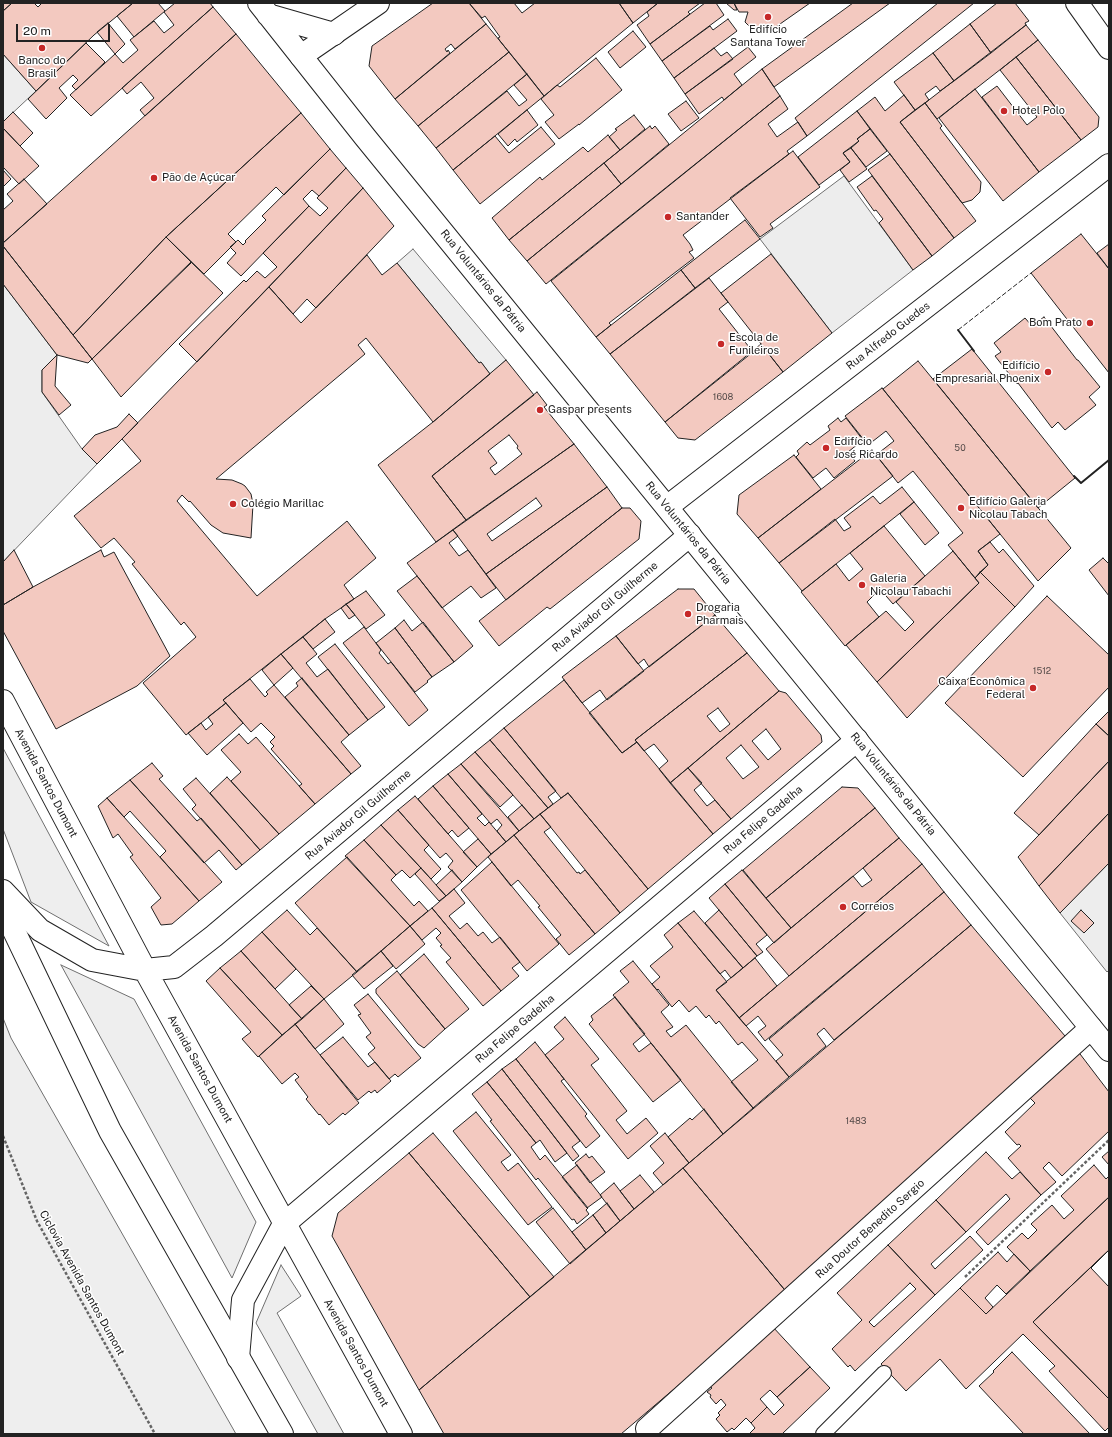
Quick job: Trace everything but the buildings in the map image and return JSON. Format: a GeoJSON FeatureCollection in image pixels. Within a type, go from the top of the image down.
{"type":"FeatureCollection","features":[{"type":"Feature","properties":{"kind":"street"},"geometry":{"type":"LineString","coordinates":[[301,56],[378,3]]}},
{"type":"Feature","properties":{"kind":"street"},"geometry":{"type":"LineString","coordinates":[[1077,3],[1109,48]]}},
{"type":"Feature","properties":{"kind":"street","name":"Rua Voluntários da Pátria"},"geometry":{"type":"LineString","coordinates":[[263,9],[334,34]]}},
{"type":"Feature","properties":{"kind":"street","name":"Rua Voluntários da Pátria"},"geometry":{"type":"LineString","coordinates":[[263,9],[1109,1050]]}},
{"type":"Feature","properties":{"kind":"street","name":"Rua Alfredo Guedes"},"geometry":{"type":"LineString","coordinates":[[667,507],[1109,165]]}},
{"type":"Feature","properties":{"kind":"street","name":"Rua Aviador Gil Guilherme"},"geometry":{"type":"LineString","coordinates":[[3,891],[40,930],[92,960],[145,970],[174,967],[206,943],[690,535]]}},
{"type":"Feature","properties":{"kind":"street","name":"Avenida Santos Dumont"},"geometry":{"type":"LineString","coordinates":[[3,701],[145,970],[401,1434]]}},
{"type":"Feature","properties":{"kind":"street","name":"Rua Felipe Gadelha"},"geometry":{"type":"LineString","coordinates":[[238,1358],[243,1300],[284,1224],[857,740]]}},
{"type":"Feature","properties":{"kind":"street"},"geometry":{"type":"LineString","coordinates":[[3,908],[110,1131],[282,1434]]}},
{"type":"Feature","properties":{"kind":"street","name":"Rua Doutor Benedito Sergio"},"geometry":{"type":"LineString","coordinates":[[648,1429],[1091,1028]]}},
{"type":"Feature","properties":{"kind":"lane"},"geometry":{"type":"LineString","coordinates":[[822,1434],[884,1374]]}},
{"type":"Feature","properties":{"kind":"path","name":"Ciclovia Avenida Santos Dumont"},"geometry":{"type":"LineString","coordinates":[[3,1136],[37,1221],[155,1434]]}},
{"type":"Feature","properties":{"kind":"path"},"geometry":{"type":"LineString","coordinates":[[965,1277],[1109,1140]]}},
{"type":"Feature","properties":{"kind":"shaded area"},"geometry":{"type":"Polygon","coordinates":[[[3,54],[36,91],[3,122],[3,54]]]}},
{"type":"Feature","properties":{"kind":"shaded area"},"geometry":{"type":"Polygon","coordinates":[[[844,176],[913,270],[832,333],[760,239],[844,176]]]}},
{"type":"Feature","properties":{"kind":"shaded area"},"geometry":{"type":"Polygon","coordinates":[[[413,249],[506,360],[490,374],[481,362],[479,363],[397,263],[413,249]]]}},
{"type":"Feature","properties":{"kind":"shaded area"},"geometry":{"type":"Polygon","coordinates":[[[3,284],[57,355],[42,370],[42,392],[82,449],[97,464],[3,562],[3,284]]]}},
{"type":"Feature","properties":{"kind":"shaded area"},"geometry":{"type":"Polygon","coordinates":[[[3,748],[109,946],[31,902],[3,829],[3,748]]]}},
{"type":"Feature","properties":{"kind":"shaded area"},"geometry":{"type":"Polygon","coordinates":[[[1109,863],[1109,970],[1107,972],[1060,913],[1109,863]]]}},
{"type":"Feature","properties":{"kind":"shaded area"},"geometry":{"type":"Polygon","coordinates":[[[61,965],[134,999],[256,1222],[232,1278],[61,965]]]}},
{"type":"Feature","properties":{"kind":"shaded area"},"geometry":{"type":"Polygon","coordinates":[[[3,1018],[11,1038],[236,1434],[3,1434],[3,1018]]]}},
{"type":"Feature","properties":{"kind":"shaded area"},"geometry":{"type":"Polygon","coordinates":[[[281,1265],[301,1296],[277,1313],[344,1434],[318,1434],[256,1323],[281,1265]]]}},
{"type":"Feature","properties":{"kind":"fence"},"geometry":{"type":"LineString","coordinates":[[958,330],[1031,273]]}},
{"type":"Feature","properties":{"kind":"wall"},"geometry":{"type":"LineString","coordinates":[[958,330],[974,351]]}},
{"type":"Feature","properties":{"kind":"wall"},"geometry":{"type":"LineString","coordinates":[[1074,476],[1081,483],[1109,460]]}},
{"type":"Feature","properties":{"kind":"place","name":"Edifício Santana Tower"},"geometry":{"type":"Point","coordinates":[768,17]}},
{"type":"Feature","properties":{"kind":"place","name":"Banco do Brasil"},"geometry":{"type":"Point","coordinates":[42,48]}},
{"type":"Feature","properties":{"kind":"place","name":"Hotel Polo"},"geometry":{"type":"Point","coordinates":[1004,111]}},
{"type":"Feature","properties":{"kind":"place","name":"Pão de Açúcar"},"geometry":{"type":"Point","coordinates":[154,178]}},
{"type":"Feature","properties":{"kind":"place","name":"Santander"},"geometry":{"type":"Point","coordinates":[668,217]}},
{"type":"Feature","properties":{"kind":"place","name":"Bom Prato"},"geometry":{"type":"Point","coordinates":[1090,323]}},
{"type":"Feature","properties":{"kind":"place","name":"Escola de Funileiros"},"geometry":{"type":"Point","coordinates":[721,344]}},
{"type":"Feature","properties":{"kind":"place","name":"Edifício Empresarial Phoenix"},"geometry":{"type":"Point","coordinates":[1048,372]}},
{"type":"Feature","properties":{"kind":"place","name":"Gaspar presents"},"geometry":{"type":"Point","coordinates":[540,410]}},
{"type":"Feature","properties":{"kind":"place","name":"Edifício José Ricardo"},"geometry":{"type":"Point","coordinates":[826,448]}},
{"type":"Feature","properties":{"kind":"place","name":"Colégio Marillac"},"geometry":{"type":"Point","coordinates":[233,504]}},
{"type":"Feature","properties":{"kind":"place","name":"Edifício Galeria Nicolau Tabach"},"geometry":{"type":"Point","coordinates":[961,508]}},
{"type":"Feature","properties":{"kind":"place","name":"Galeria Nicolau Tabachi"},"geometry":{"type":"Point","coordinates":[862,585]}},
{"type":"Feature","properties":{"kind":"place","name":"Drogaria Pharmais"},"geometry":{"type":"Point","coordinates":[688,614]}},
{"type":"Feature","properties":{"kind":"place","name":"Caixa Econômica Federal"},"geometry":{"type":"Point","coordinates":[1033,688]}},
{"type":"Feature","properties":{"kind":"place","name":"Correios"},"geometry":{"type":"Point","coordinates":[843,907]}}]}
